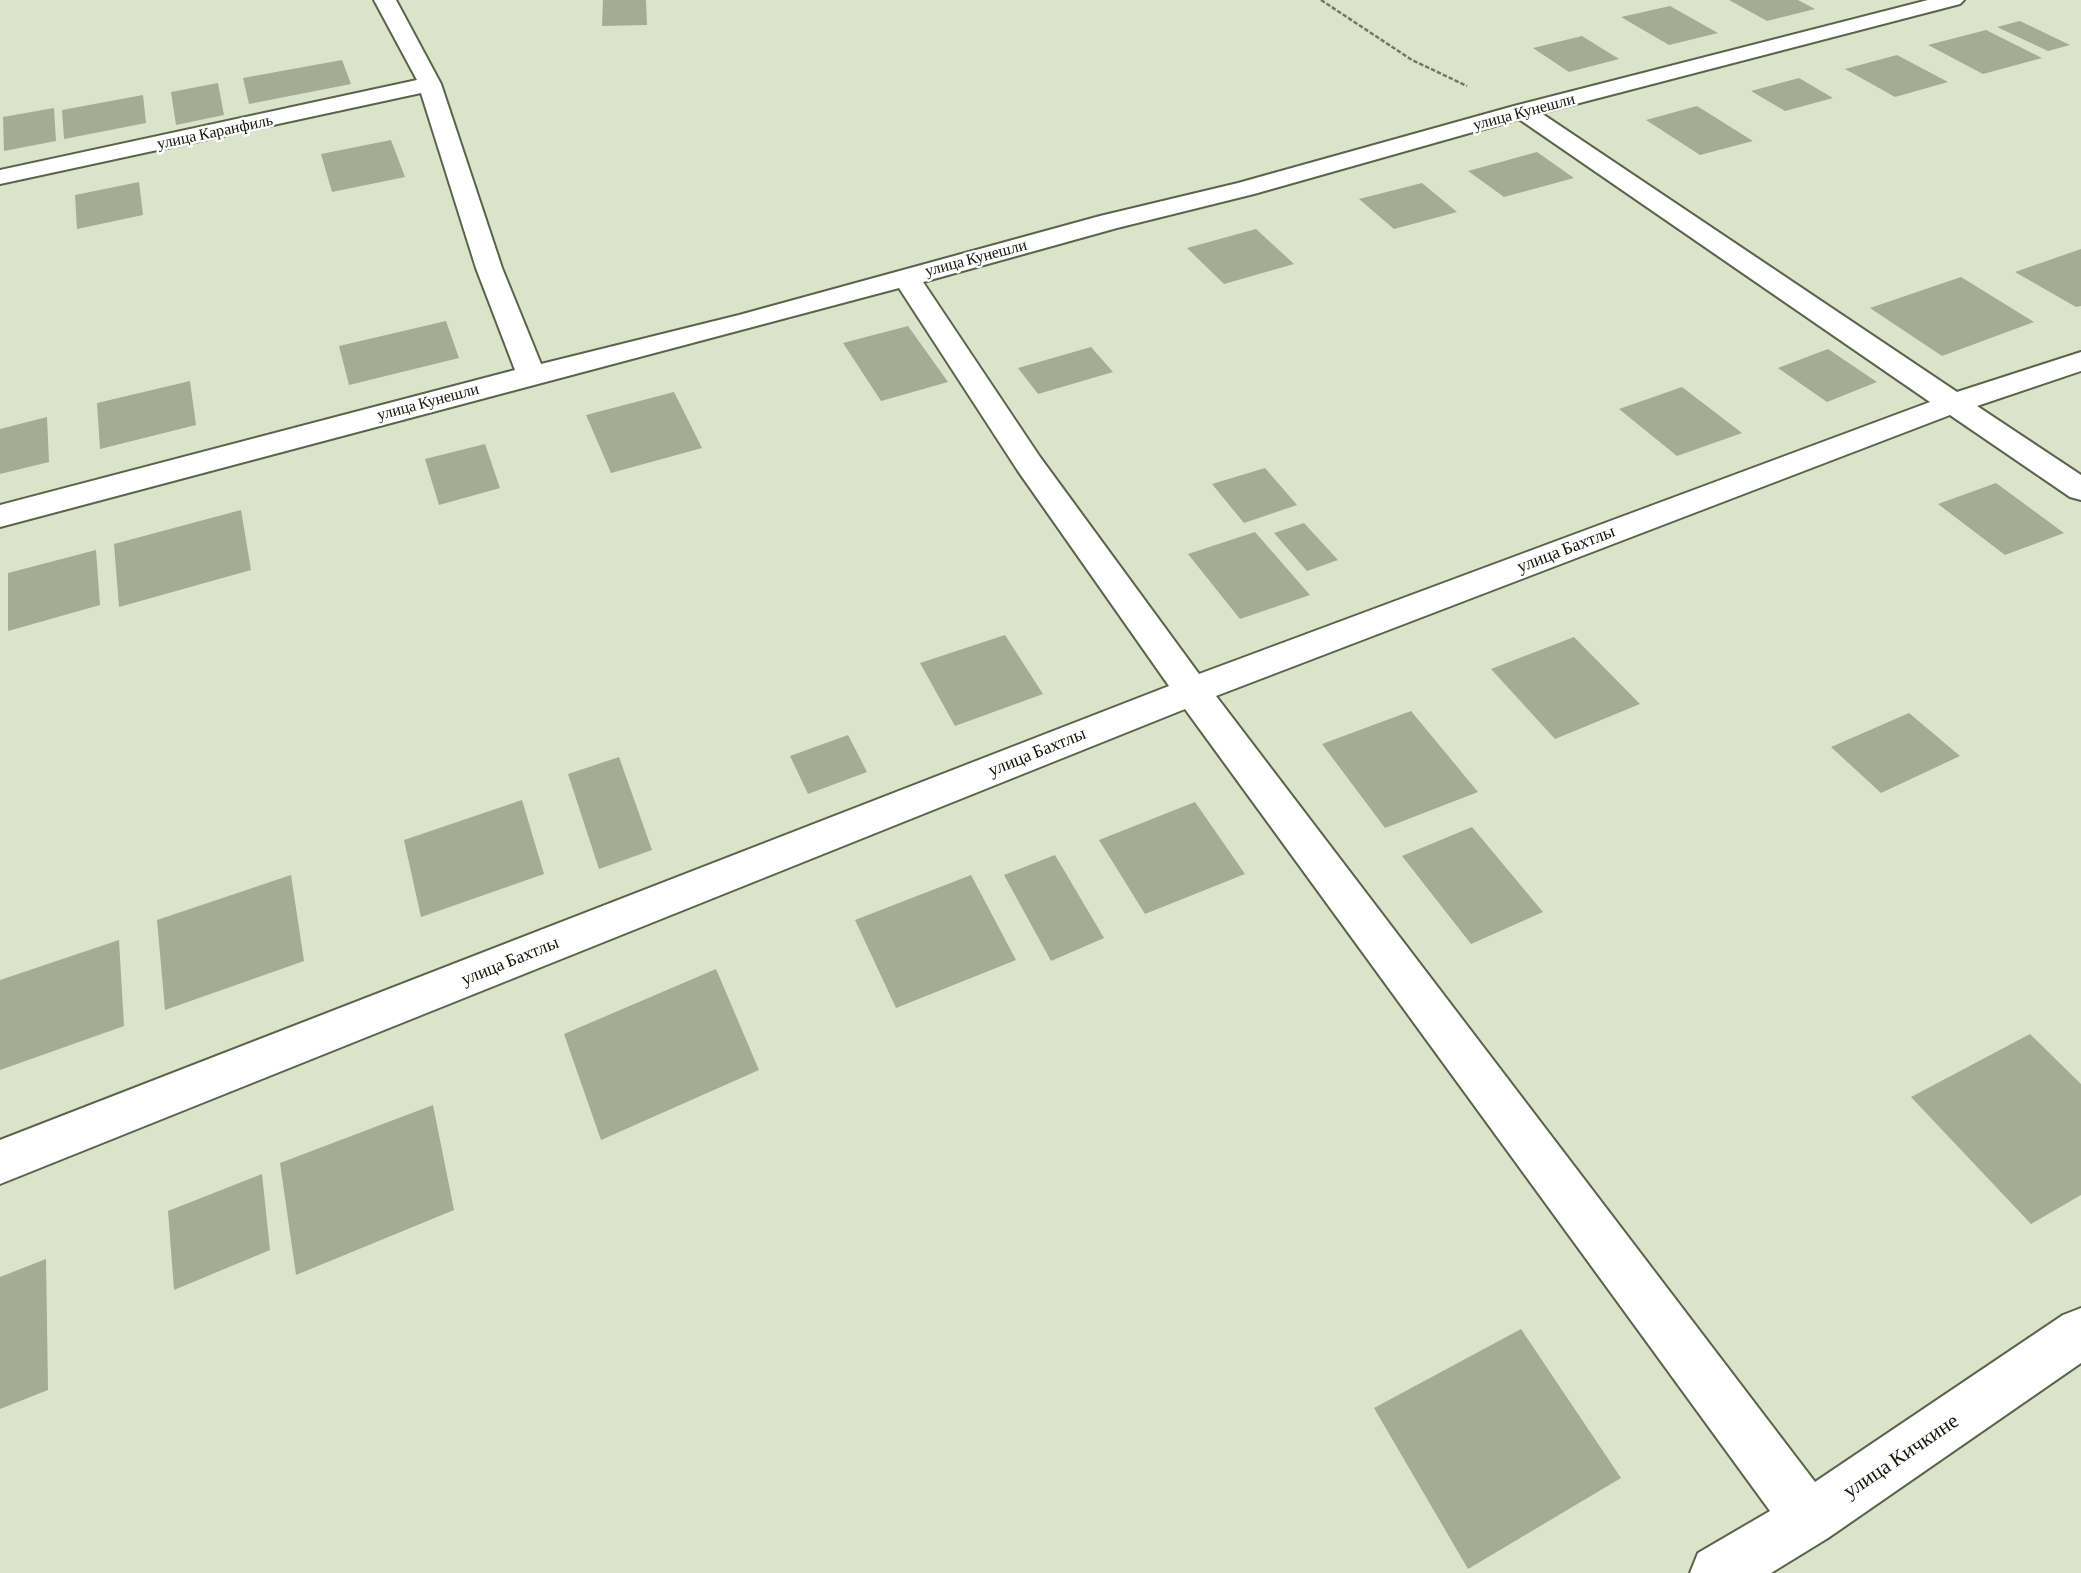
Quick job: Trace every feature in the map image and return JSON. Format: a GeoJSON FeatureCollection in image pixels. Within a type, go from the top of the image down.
{"type":"FeatureCollection","features":[{"type":"Feature","properties":{"kind":"street"},"geometry":{"type":"LineString","coordinates":[[385,0],[430,84],[489,268],[531,374]]}},
{"type":"Feature","properties":{"kind":"street","name":"улица Кунешли"},"geometry":{"type":"LineString","coordinates":[[0,516],[531,374],[748,321],[1109,222],[1245,189],[1522,111],[1953,0]]}},
{"type":"Feature","properties":{"kind":"street","name":"улица Каранфиль"},"geometry":{"type":"LineString","coordinates":[[0,177],[430,84]]}},
{"type":"Feature","properties":{"kind":"street"},"geometry":{"type":"LineString","coordinates":[[1522,111],[1955,402],[2081,491]]}},
{"type":"Feature","properties":{"kind":"street"},"geometry":{"type":"LineString","coordinates":[[906,277],[1028,464],[1192,691],[1810,1519]]}},
{"type":"Feature","properties":{"kind":"street","name":"улица Бахтлы"},"geometry":{"type":"LineString","coordinates":[[0,1162],[1192,691],[1955,402],[2081,361]]}},
{"type":"Feature","properties":{"kind":"street","name":"улица Кичкине"},"geometry":{"type":"LineString","coordinates":[[1718,1573],[1810,1519],[2081,1333]]}},
{"type":"Feature","properties":{"kind":"path"},"geometry":{"type":"LineString","coordinates":[[1321,0],[1412,60],[1522,111]]}},
{"type":"Feature","properties":{"kind":"building"},"geometry":{"type":"Polygon","coordinates":[[[603,0],[646,0],[647,25],[602,26],[603,0]]]}},
{"type":"Feature","properties":{"kind":"building"},"geometry":{"type":"Polygon","coordinates":[[[1729,0],[1798,0],[1815,9],[1767,21],[1729,0]]]}},
{"type":"Feature","properties":{"kind":"building"},"geometry":{"type":"Polygon","coordinates":[[[1670,6],[1718,33],[1669,45],[1621,17],[1670,6]]]}},
{"type":"Feature","properties":{"kind":"building"},"geometry":{"type":"Polygon","coordinates":[[[2020,21],[2070,45],[2048,51],[1997,27],[2020,21]]]}},
{"type":"Feature","properties":{"kind":"building"},"geometry":{"type":"Polygon","coordinates":[[[1986,30],[2042,58],[1983,74],[1928,45],[1986,30]]]}},
{"type":"Feature","properties":{"kind":"building"},"geometry":{"type":"Polygon","coordinates":[[[1582,36],[1619,59],[1569,72],[1533,48],[1582,36]]]}},
{"type":"Feature","properties":{"kind":"building"},"geometry":{"type":"Polygon","coordinates":[[[1897,55],[1948,82],[1895,97],[1845,69],[1897,55]]]}},
{"type":"Feature","properties":{"kind":"building"},"geometry":{"type":"Polygon","coordinates":[[[342,60],[351,84],[249,104],[243,78],[342,60]]]}},
{"type":"Feature","properties":{"kind":"building"},"geometry":{"type":"Polygon","coordinates":[[[1799,78],[1833,98],[1785,111],[1751,91],[1799,78]]]}},
{"type":"Feature","properties":{"kind":"building"},"geometry":{"type":"Polygon","coordinates":[[[218,83],[224,115],[176,125],[171,92],[218,83]]]}},
{"type":"Feature","properties":{"kind":"building"},"geometry":{"type":"Polygon","coordinates":[[[143,95],[146,123],[64,139],[62,110],[143,95]]]}},
{"type":"Feature","properties":{"kind":"building"},"geometry":{"type":"Polygon","coordinates":[[[1697,106],[1753,141],[1700,155],[1646,120],[1697,106]]]}},
{"type":"Feature","properties":{"kind":"building"},"geometry":{"type":"Polygon","coordinates":[[[54,108],[56,141],[4,151],[3,117],[54,108]]]}},
{"type":"Feature","properties":{"kind":"building"},"geometry":{"type":"Polygon","coordinates":[[[391,140],[405,177],[332,192],[321,154],[391,140]]]}},
{"type":"Feature","properties":{"kind":"building"},"geometry":{"type":"Polygon","coordinates":[[[1537,152],[1574,178],[1504,197],[1468,171],[1537,152]]]}},
{"type":"Feature","properties":{"kind":"building"},"geometry":{"type":"Polygon","coordinates":[[[139,182],[143,215],[77,229],[75,195],[139,182]]]}},
{"type":"Feature","properties":{"kind":"building"},"geometry":{"type":"Polygon","coordinates":[[[1422,183],[1457,212],[1394,229],[1359,199],[1422,183]]]}},
{"type":"Feature","properties":{"kind":"building"},"geometry":{"type":"Polygon","coordinates":[[[1256,229],[1294,264],[1224,284],[1187,248],[1256,229]]]}},
{"type":"Feature","properties":{"kind":"building"},"geometry":{"type":"Polygon","coordinates":[[[2081,249],[2081,306],[2076,307],[2015,272],[2081,249]]]}},
{"type":"Feature","properties":{"kind":"building"},"geometry":{"type":"Polygon","coordinates":[[[1961,277],[2034,322],[1942,356],[1870,308],[1961,277]]]}},
{"type":"Feature","properties":{"kind":"building"},"geometry":{"type":"Polygon","coordinates":[[[446,321],[459,358],[349,385],[339,346],[446,321]]]}},
{"type":"Feature","properties":{"kind":"building"},"geometry":{"type":"Polygon","coordinates":[[[908,326],[948,382],[881,401],[843,343],[908,326]]]}},
{"type":"Feature","properties":{"kind":"building"},"geometry":{"type":"Polygon","coordinates":[[[1091,347],[1113,372],[1038,394],[1018,368],[1091,347]]]}},
{"type":"Feature","properties":{"kind":"building"},"geometry":{"type":"Polygon","coordinates":[[[1828,349],[1877,382],[1827,402],[1778,368],[1828,349]]]}},
{"type":"Feature","properties":{"kind":"building"},"geometry":{"type":"Polygon","coordinates":[[[190,381],[196,425],[100,449],[97,403],[190,381]]]}},
{"type":"Feature","properties":{"kind":"building"},"geometry":{"type":"Polygon","coordinates":[[[1682,387],[1742,433],[1677,456],[1619,409],[1682,387]]]}},
{"type":"Feature","properties":{"kind":"building"},"geometry":{"type":"Polygon","coordinates":[[[674,392],[702,448],[611,473],[586,415],[674,392]]]}},
{"type":"Feature","properties":{"kind":"building"},"geometry":{"type":"Polygon","coordinates":[[[47,417],[49,462],[0,474],[0,429],[47,417]]]}},
{"type":"Feature","properties":{"kind":"building"},"geometry":{"type":"Polygon","coordinates":[[[485,444],[500,488],[439,505],[425,459],[485,444]]]}},
{"type":"Feature","properties":{"kind":"building"},"geometry":{"type":"Polygon","coordinates":[[[1265,468],[1297,505],[1244,523],[1212,484],[1265,468]]]}},
{"type":"Feature","properties":{"kind":"building"},"geometry":{"type":"Polygon","coordinates":[[[1996,483],[2064,533],[2005,555],[1938,504],[1996,483]]]}},
{"type":"Feature","properties":{"kind":"building"},"geometry":{"type":"Polygon","coordinates":[[[241,510],[251,570],[119,607],[114,544],[241,510]]]}},
{"type":"Feature","properties":{"kind":"building"},"geometry":{"type":"Polygon","coordinates":[[[1304,523],[1338,560],[1307,571],[1274,533],[1304,523]]]}},
{"type":"Feature","properties":{"kind":"building"},"geometry":{"type":"Polygon","coordinates":[[[1255,532],[1310,595],[1240,619],[1188,554],[1255,532]]]}},
{"type":"Feature","properties":{"kind":"building"},"geometry":{"type":"Polygon","coordinates":[[[96,550],[100,605],[8,631],[8,573],[96,550]]]}},
{"type":"Feature","properties":{"kind":"building"},"geometry":{"type":"Polygon","coordinates":[[[1005,635],[1043,694],[955,726],[920,663],[1005,635]]]}},
{"type":"Feature","properties":{"kind":"building"},"geometry":{"type":"Polygon","coordinates":[[[1574,637],[1640,704],[1555,739],[1491,669],[1574,637]]]}},
{"type":"Feature","properties":{"kind":"building"},"geometry":{"type":"Polygon","coordinates":[[[1411,711],[1478,792],[1385,828],[1322,744],[1411,711]]]}},
{"type":"Feature","properties":{"kind":"building"},"geometry":{"type":"Polygon","coordinates":[[[1909,713],[1960,756],[1881,793],[1831,747],[1909,713]]]}},
{"type":"Feature","properties":{"kind":"building"},"geometry":{"type":"Polygon","coordinates":[[[848,735],[867,772],[808,794],[790,756],[848,735]]]}},
{"type":"Feature","properties":{"kind":"building"},"geometry":{"type":"Polygon","coordinates":[[[619,757],[652,850],[599,869],[568,774],[619,757]]]}},
{"type":"Feature","properties":{"kind":"building"},"geometry":{"type":"Polygon","coordinates":[[[522,800],[544,874],[421,917],[404,840],[522,800]]]}},
{"type":"Feature","properties":{"kind":"building"},"geometry":{"type":"Polygon","coordinates":[[[1195,802],[1245,874],[1145,914],[1099,840],[1195,802]]]}},
{"type":"Feature","properties":{"kind":"building"},"geometry":{"type":"Polygon","coordinates":[[[1472,827],[1543,912],[1471,944],[1402,856],[1472,827]]]}},
{"type":"Feature","properties":{"kind":"building"},"geometry":{"type":"Polygon","coordinates":[[[1055,855],[1104,938],[1051,961],[1004,875],[1055,855]]]}},
{"type":"Feature","properties":{"kind":"building"},"geometry":{"type":"Polygon","coordinates":[[[291,875],[304,961],[165,1010],[157,920],[291,875]]]}},
{"type":"Feature","properties":{"kind":"building"},"geometry":{"type":"Polygon","coordinates":[[[971,875],[1016,960],[896,1008],[855,920],[971,875]]]}},
{"type":"Feature","properties":{"kind":"building"},"geometry":{"type":"Polygon","coordinates":[[[119,940],[124,1026],[0,1070],[0,980],[119,940]]]}},
{"type":"Feature","properties":{"kind":"building"},"geometry":{"type":"Polygon","coordinates":[[[716,969],[759,1070],[601,1140],[564,1034],[716,969]]]}},
{"type":"Feature","properties":{"kind":"building"},"geometry":{"type":"Polygon","coordinates":[[[2030,1034],[2081,1084],[2081,1195],[2031,1224],[1911,1097],[2030,1034]]]}},
{"type":"Feature","properties":{"kind":"building"},"geometry":{"type":"Polygon","coordinates":[[[433,1105],[454,1210],[296,1275],[280,1163],[433,1105]]]}},
{"type":"Feature","properties":{"kind":"building"},"geometry":{"type":"Polygon","coordinates":[[[262,1174],[270,1250],[174,1290],[168,1211],[262,1174]]]}},
{"type":"Feature","properties":{"kind":"building"},"geometry":{"type":"Polygon","coordinates":[[[46,1259],[48,1390],[0,1409],[0,1277],[46,1259]]]}},
{"type":"Feature","properties":{"kind":"building"},"geometry":{"type":"Polygon","coordinates":[[[1521,1329],[1621,1478],[1468,1569],[1374,1408],[1521,1329]]]}}]}
